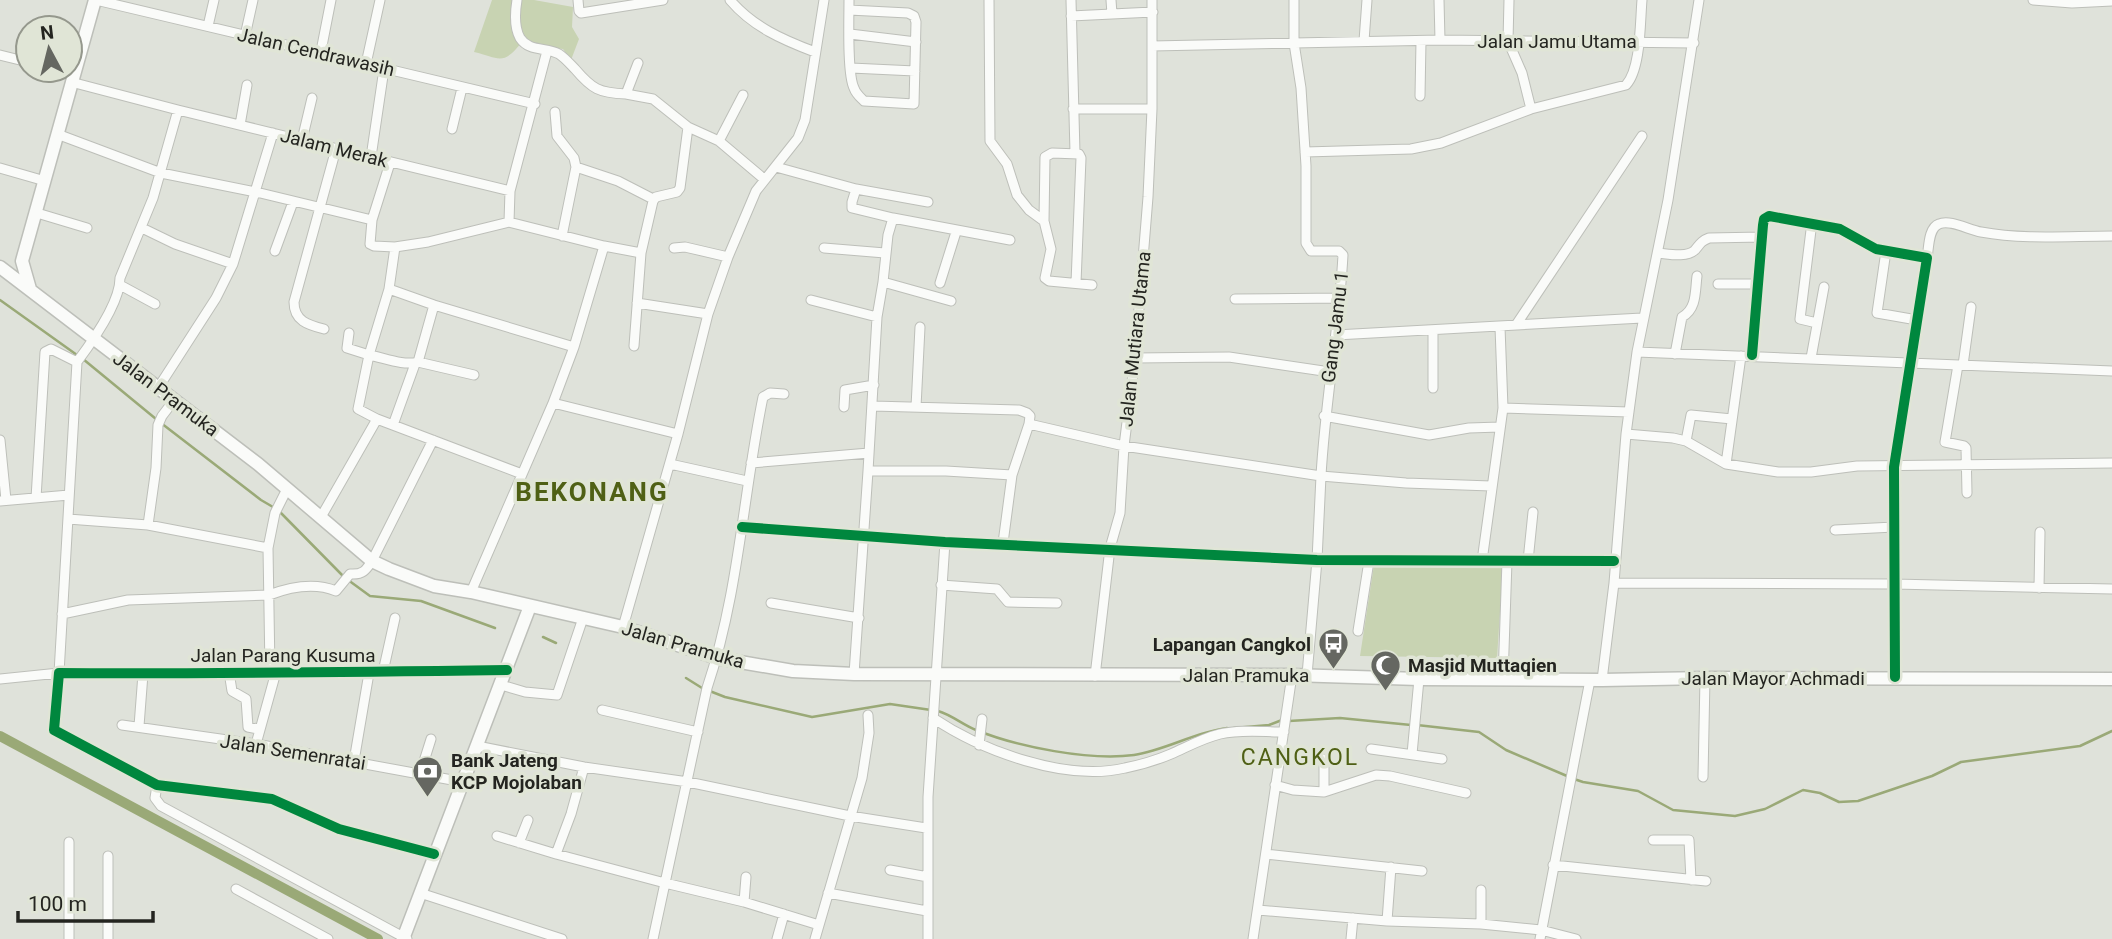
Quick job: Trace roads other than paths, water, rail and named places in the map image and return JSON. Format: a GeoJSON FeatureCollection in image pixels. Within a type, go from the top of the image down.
{"type":"FeatureCollection","features":[{"type":"Feature","properties":{"kind":"main road"},"geometry":{"type":"LineString","coordinates":[[84,32],[96,0]]}},
{"type":"Feature","properties":{"kind":"main road"},"geometry":{"type":"LineString","coordinates":[[30,289],[22,261],[57,134],[66,84]]}},
{"type":"Feature","properties":{"kind":"main road"},"geometry":{"type":"LineString","coordinates":[[1,268],[22,261]]}},
{"type":"Feature","properties":{"kind":"main road","name":"Jalan Pramuka"},"geometry":{"type":"LineString","coordinates":[[1,268],[92,342],[175,399],[372,561],[435,586],[623,627],[717,658],[793,671],[854,674],[1307,675],[1596,680]]}},
{"type":"Feature","properties":{"kind":"main road"},"geometry":{"type":"LineString","coordinates":[[404,938],[530,606]]}},
{"type":"Feature","properties":{"kind":"main road","name":"Jalan Mayor Achmadi"},"geometry":{"type":"LineString","coordinates":[[1596,680],[1895,677],[2112,679]]}},
{"type":"Feature","properties":{"kind":"street","name":"Jalan Cendrawasih"},"geometry":{"type":"LineString","coordinates":[[96,0],[245,36],[321,51],[384,69],[535,104]]}},
{"type":"Feature","properties":{"kind":"street"},"geometry":{"type":"LineString","coordinates":[[208,26],[214,0]]}},
{"type":"Feature","properties":{"kind":"street"},"geometry":{"type":"LineString","coordinates":[[245,36],[253,0]]}},
{"type":"Feature","properties":{"kind":"street"},"geometry":{"type":"LineString","coordinates":[[321,51],[331,0]]}},
{"type":"Feature","properties":{"kind":"street"},"geometry":{"type":"LineString","coordinates":[[366,64],[380,0]]}},
{"type":"Feature","properties":{"kind":"street"},"geometry":{"type":"LineString","coordinates":[[517,0],[516,27],[521,39],[534,49],[555,52],[564,57],[596,89],[606,93],[653,99],[688,127],[719,141],[764,179]]}},
{"type":"Feature","properties":{"kind":"street"},"geometry":{"type":"LineString","coordinates":[[578,0],[581,13],[663,0]]}},
{"type":"Feature","properties":{"kind":"street"},"geometry":{"type":"LineString","coordinates":[[730,0],[758,26],[815,52]]}},
{"type":"Feature","properties":{"kind":"street"},"geometry":{"type":"LineString","coordinates":[[623,627],[670,464],[708,314],[728,257],[756,191],[798,138],[805,120],[824,0]]}},
{"type":"Feature","properties":{"kind":"street"},"geometry":{"type":"LineString","coordinates":[[989,0],[990,141],[1007,164],[1017,195],[1029,210],[1044,221]]}},
{"type":"Feature","properties":{"kind":"street"},"geometry":{"type":"LineString","coordinates":[[1071,0],[1075,153]]}},
{"type":"Feature","properties":{"kind":"street"},"geometry":{"type":"LineString","coordinates":[[1111,0],[1112,14]]}},
{"type":"Feature","properties":{"kind":"street","name":"Jalan Mutiara Utama"},"geometry":{"type":"LineString","coordinates":[[1094,676],[1111,548],[1120,513],[1124,446],[1135,358],[1148,197],[1152,109],[1152,0]]}},
{"type":"Feature","properties":{"kind":"street","name":"Gang Jamu 1"},"geometry":{"type":"LineString","coordinates":[[1294,0],[1294,43],[1301,88],[1305,152],[1306,243],[1311,251],[1342,252],[1336,335],[1324,416],[1317,559],[1307,675]]}},
{"type":"Feature","properties":{"kind":"street"},"geometry":{"type":"LineString","coordinates":[[1364,41],[1367,0]]}},
{"type":"Feature","properties":{"kind":"street"},"geometry":{"type":"LineString","coordinates":[[1439,0],[1440,40]]}},
{"type":"Feature","properties":{"kind":"street"},"geometry":{"type":"LineString","coordinates":[[1509,0],[1508,41],[1522,72],[1531,109]]}},
{"type":"Feature","properties":{"kind":"street"},"geometry":{"type":"LineString","coordinates":[[1305,152],[1411,149],[1441,143],[1531,109],[1626,85],[1633,75],[1642,0]]}},
{"type":"Feature","properties":{"kind":"street"},"geometry":{"type":"LineString","coordinates":[[1540,935],[1568,785],[1596,680],[1614,583],[1626,434],[1637,352],[1642,318],[1658,253],[1699,0]]}},
{"type":"Feature","properties":{"kind":"street"},"geometry":{"type":"LineString","coordinates":[[2033,0],[2072,3],[2112,1]]}},
{"type":"Feature","properties":{"kind":"street"},"geometry":{"type":"LineString","coordinates":[[849,5],[914,16],[916,102],[910,105],[864,101],[852,86],[849,5]]}},
{"type":"Feature","properties":{"kind":"street"},"geometry":{"type":"LineString","coordinates":[[1071,16],[1153,12]]}},
{"type":"Feature","properties":{"kind":"street"},"geometry":{"type":"LineString","coordinates":[[850,34],[916,42]]}},
{"type":"Feature","properties":{"kind":"street","name":"Jalan Jamu Utama"},"geometry":{"type":"LineString","coordinates":[[1152,47],[1440,40],[1694,43]]}},
{"type":"Feature","properties":{"kind":"street"},"geometry":{"type":"LineString","coordinates":[[1420,96],[1421,41]]}},
{"type":"Feature","properties":{"kind":"street"},"geometry":{"type":"LineString","coordinates":[[509,222],[510,191],[547,51]]}},
{"type":"Feature","properties":{"kind":"street"},"geometry":{"type":"LineString","coordinates":[[626,94],[638,63]]}},
{"type":"Feature","properties":{"kind":"street"},"geometry":{"type":"LineString","coordinates":[[851,68],[915,71]]}},
{"type":"Feature","properties":{"kind":"street"},"geometry":{"type":"LineString","coordinates":[[371,157],[384,69]]}},
{"type":"Feature","properties":{"kind":"street","name":"Jalam Merak"},"geometry":{"type":"LineString","coordinates":[[84,80],[178,110],[510,191]]}},
{"type":"Feature","properties":{"kind":"street"},"geometry":{"type":"LineString","coordinates":[[240,125],[247,85]]}},
{"type":"Feature","properties":{"kind":"street"},"geometry":{"type":"LineString","coordinates":[[452,129],[462,88]]}},
{"type":"Feature","properties":{"kind":"street"},"geometry":{"type":"LineString","coordinates":[[719,141],[743,95]]}},
{"type":"Feature","properties":{"kind":"street"},"geometry":{"type":"LineString","coordinates":[[302,140],[312,98]]}},
{"type":"Feature","properties":{"kind":"street"},"geometry":{"type":"LineString","coordinates":[[1073,109],[1152,109]]}},
{"type":"Feature","properties":{"kind":"street"},"geometry":{"type":"LineString","coordinates":[[178,110],[161,173],[142,228],[120,278],[120,285],[92,342],[78,361],[54,730],[157,785],[272,799],[339,829],[435,854]]}},
{"type":"Feature","properties":{"kind":"street"},"geometry":{"type":"LineString","coordinates":[[555,112],[557,136],[574,158],[576,167],[562,236]]}},
{"type":"Feature","properties":{"kind":"street"},"geometry":{"type":"LineString","coordinates":[[576,167],[618,181],[653,199],[677,192],[680,188],[688,127]]}},
{"type":"Feature","properties":{"kind":"street"},"geometry":{"type":"LineString","coordinates":[[158,388],[216,298],[233,264],[273,133]]}},
{"type":"Feature","properties":{"kind":"street"},"geometry":{"type":"LineString","coordinates":[[57,134],[161,173],[256,192],[372,220]]}},
{"type":"Feature","properties":{"kind":"street"},"geometry":{"type":"LineString","coordinates":[[1516,325],[1642,136]]}},
{"type":"Feature","properties":{"kind":"street"},"geometry":{"type":"LineString","coordinates":[[324,329],[307,324],[293,308],[335,149]]}},
{"type":"Feature","properties":{"kind":"street"},"geometry":{"type":"LineString","coordinates":[[1076,282],[1082,158],[1079,153],[1052,153],[1045,157],[1044,221],[1051,249],[1045,278],[1049,281],[1092,285]]}},
{"type":"Feature","properties":{"kind":"street"},"geometry":{"type":"LineString","coordinates":[[390,163],[372,220],[370,244],[374,247],[428,242],[509,222],[642,253]]}},
{"type":"Feature","properties":{"kind":"street"},"geometry":{"type":"LineString","coordinates":[[776,167],[856,189],[928,202]]}},
{"type":"Feature","properties":{"kind":"street"},"geometry":{"type":"LineString","coordinates":[[0,168],[45,181]]}},
{"type":"Feature","properties":{"kind":"street"},"geometry":{"type":"LineString","coordinates":[[856,189],[852,208],[956,232],[1010,240]]}},
{"type":"Feature","properties":{"kind":"street"},"geometry":{"type":"LineString","coordinates":[[634,346],[642,253],[653,199]]}},
{"type":"Feature","properties":{"kind":"street"},"geometry":{"type":"LineString","coordinates":[[275,251],[293,202]]}},
{"type":"Feature","properties":{"kind":"street"},"geometry":{"type":"LineString","coordinates":[[37,213],[87,228]]}},
{"type":"Feature","properties":{"kind":"street"},"geometry":{"type":"LineString","coordinates":[[1752,355],[1764,219],[1769,216],[1840,229],[1861,243],[1886,251],[1927,258]]}},
{"type":"Feature","properties":{"kind":"street"},"geometry":{"type":"LineString","coordinates":[[854,674],[877,317],[885,253],[893,218]]}},
{"type":"Feature","properties":{"kind":"street"},"geometry":{"type":"LineString","coordinates":[[1812,222],[1800,319],[1817,323]]}},
{"type":"Feature","properties":{"kind":"street"},"geometry":{"type":"LineString","coordinates":[[1895,677],[1894,467],[1931,231],[1937,224],[1944,223],[1980,232],[2025,237],[2112,236]]}},
{"type":"Feature","properties":{"kind":"street"},"geometry":{"type":"LineString","coordinates":[[142,228],[175,244],[233,264]]}},
{"type":"Feature","properties":{"kind":"street"},"geometry":{"type":"LineString","coordinates":[[940,283],[956,232]]}},
{"type":"Feature","properties":{"kind":"street"},"geometry":{"type":"LineString","coordinates":[[1658,253],[1688,254],[1703,239],[1709,238],[1762,237]]}},
{"type":"Feature","properties":{"kind":"street"},"geometry":{"type":"LineString","coordinates":[[471,592],[552,403],[573,347],[604,246]]}},
{"type":"Feature","properties":{"kind":"street"},"geometry":{"type":"LineString","coordinates":[[395,247],[389,289],[357,406],[377,419],[522,474]]}},
{"type":"Feature","properties":{"kind":"street"},"geometry":{"type":"LineString","coordinates":[[674,248],[685,247],[728,257]]}},
{"type":"Feature","properties":{"kind":"street"},"geometry":{"type":"LineString","coordinates":[[824,248],[885,253]]}},
{"type":"Feature","properties":{"kind":"street"},"geometry":{"type":"LineString","coordinates":[[1886,251],[1877,312],[1917,320]]}},
{"type":"Feature","properties":{"kind":"street"},"geometry":{"type":"LineString","coordinates":[[1675,354],[1682,317],[1690,312],[1693,306],[1697,275]]}},
{"type":"Feature","properties":{"kind":"street"},"geometry":{"type":"LineString","coordinates":[[883,282],[951,301]]}},
{"type":"Feature","properties":{"kind":"street"},"geometry":{"type":"LineString","coordinates":[[1718,284],[1758,284]]}},
{"type":"Feature","properties":{"kind":"street"},"geometry":{"type":"LineString","coordinates":[[120,285],[155,304]]}},
{"type":"Feature","properties":{"kind":"street"},"geometry":{"type":"LineString","coordinates":[[1811,358],[1824,287]]}},
{"type":"Feature","properties":{"kind":"street"},"geometry":{"type":"LineString","coordinates":[[389,289],[573,347]]}},
{"type":"Feature","properties":{"kind":"street"},"geometry":{"type":"LineString","coordinates":[[1235,299],[1340,298]]}},
{"type":"Feature","properties":{"kind":"street"},"geometry":{"type":"LineString","coordinates":[[811,300],[877,317]]}},
{"type":"Feature","properties":{"kind":"street"},"geometry":{"type":"LineString","coordinates":[[637,303],[708,314]]}},
{"type":"Feature","properties":{"kind":"street"},"geometry":{"type":"LineString","coordinates":[[393,425],[434,305]]}},
{"type":"Feature","properties":{"kind":"street"},"geometry":{"type":"LineString","coordinates":[[1967,485],[1965,447],[1945,442],[1971,307]]}},
{"type":"Feature","properties":{"kind":"street"},"geometry":{"type":"LineString","coordinates":[[1336,335],[1642,318]]}},
{"type":"Feature","properties":{"kind":"street"},"geometry":{"type":"LineString","coordinates":[[916,407],[920,327]]}},
{"type":"Feature","properties":{"kind":"street"},"geometry":{"type":"LineString","coordinates":[[1482,561],[1503,408],[1500,327]]}},
{"type":"Feature","properties":{"kind":"street"},"geometry":{"type":"LineString","coordinates":[[1433,330],[1433,388]]}},
{"type":"Feature","properties":{"kind":"street"},"geometry":{"type":"LineString","coordinates":[[349,333],[347,348],[369,355],[474,375]]}},
{"type":"Feature","properties":{"kind":"street"},"geometry":{"type":"LineString","coordinates":[[36,498],[45,352],[51,349],[78,361]]}},
{"type":"Feature","properties":{"kind":"street"},"geometry":{"type":"LineString","coordinates":[[1637,352],[2112,371]]}},
{"type":"Feature","properties":{"kind":"street"},"geometry":{"type":"LineString","coordinates":[[1726,464],[1741,356]]}},
{"type":"Feature","properties":{"kind":"street"},"geometry":{"type":"LineString","coordinates":[[1135,358],[1229,357],[1330,372]]}},
{"type":"Feature","properties":{"kind":"street"},"geometry":{"type":"LineString","coordinates":[[844,407],[845,390],[874,385]]}},
{"type":"Feature","properties":{"kind":"street"},"geometry":{"type":"LineString","coordinates":[[653,939],[705,698],[732,592],[747,481],[763,397],[770,393],[784,394]]}},
{"type":"Feature","properties":{"kind":"street"},"geometry":{"type":"LineString","coordinates":[[148,525],[160,420],[175,399]]}},
{"type":"Feature","properties":{"kind":"street"},"geometry":{"type":"LineString","coordinates":[[552,403],[678,434]]}},
{"type":"Feature","properties":{"kind":"street"},"geometry":{"type":"LineString","coordinates":[[873,405],[1019,410],[1030,416],[1012,475],[1003,543]]}},
{"type":"Feature","properties":{"kind":"street"},"geometry":{"type":"LineString","coordinates":[[1503,408],[1629,412]]}},
{"type":"Feature","properties":{"kind":"street"},"geometry":{"type":"LineString","coordinates":[[1686,441],[1691,415],[1732,419]]}},
{"type":"Feature","properties":{"kind":"street"},"geometry":{"type":"LineString","coordinates":[[1324,416],[1429,435],[1469,428],[1500,427]]}},
{"type":"Feature","properties":{"kind":"street"},"geometry":{"type":"LineString","coordinates":[[321,517],[377,419]]}},
{"type":"Feature","properties":{"kind":"street"},"geometry":{"type":"LineString","coordinates":[[1028,424],[1124,446],[1321,476],[1491,486]]}},
{"type":"Feature","properties":{"kind":"street"},"geometry":{"type":"LineString","coordinates":[[1626,434],[1686,441],[1726,464],[1778,472],[1857,467],[2112,463]]}},
{"type":"Feature","properties":{"kind":"street"},"geometry":{"type":"LineString","coordinates":[[0,440],[3,500],[69,495]]}},
{"type":"Feature","properties":{"kind":"street"},"geometry":{"type":"LineString","coordinates":[[62,614],[128,600],[270,595],[299,587],[326,587],[336,591],[351,574],[365,572],[433,440]]}},
{"type":"Feature","properties":{"kind":"street"},"geometry":{"type":"LineString","coordinates":[[751,463],[869,453]]}},
{"type":"Feature","properties":{"kind":"street"},"geometry":{"type":"LineString","coordinates":[[670,464],[747,481]]}},
{"type":"Feature","properties":{"kind":"street"},"geometry":{"type":"LineString","coordinates":[[868,471],[946,471],[1012,475]]}},
{"type":"Feature","properties":{"kind":"street"},"geometry":{"type":"LineString","coordinates":[[256,744],[273,671],[268,548],[275,513],[287,489]]}},
{"type":"Feature","properties":{"kind":"street"},"geometry":{"type":"LineString","coordinates":[[1528,561],[1534,512]]}},
{"type":"Feature","properties":{"kind":"street"},"geometry":{"type":"LineString","coordinates":[[68,519],[148,525],[268,548]]}},
{"type":"Feature","properties":{"kind":"street"},"geometry":{"type":"LineString","coordinates":[[742,527],[945,542],[1317,559],[1614,561]]}},
{"type":"Feature","properties":{"kind":"street"},"geometry":{"type":"LineString","coordinates":[[1835,530],[1894,527]]}},
{"type":"Feature","properties":{"kind":"street"},"geometry":{"type":"LineString","coordinates":[[2039,588],[2040,532]]}},
{"type":"Feature","properties":{"kind":"street"},"geometry":{"type":"LineString","coordinates":[[928,939],[926,828],[945,542]]}},
{"type":"Feature","properties":{"kind":"street"},"geometry":{"type":"LineString","coordinates":[[1358,631],[1369,561]]}},
{"type":"Feature","properties":{"kind":"street"},"geometry":{"type":"LineString","coordinates":[[1503,680],[1507,561]]}},
{"type":"Feature","properties":{"kind":"street"},"geometry":{"type":"LineString","coordinates":[[1614,583],[1894,584],[2112,589]]}},
{"type":"Feature","properties":{"kind":"street"},"geometry":{"type":"LineString","coordinates":[[941,586],[997,589],[1008,602],[1057,603]]}},
{"type":"Feature","properties":{"kind":"street"},"geometry":{"type":"LineString","coordinates":[[771,603],[859,618]]}},
{"type":"Feature","properties":{"kind":"street"},"geometry":{"type":"LineString","coordinates":[[383,672],[395,618]]}},
{"type":"Feature","properties":{"kind":"street"},"geometry":{"type":"LineString","coordinates":[[501,685],[535,694],[558,695],[583,618]]}},
{"type":"Feature","properties":{"kind":"street","name":"Jalan Parang Kusuma"},"geometry":{"type":"LineString","coordinates":[[0,679],[59,673],[507,670]]}},
{"type":"Feature","properties":{"kind":"street"},"geometry":{"type":"LineString","coordinates":[[229,673],[232,691],[246,699],[248,727],[258,730]]}},
{"type":"Feature","properties":{"kind":"street"},"geometry":{"type":"LineString","coordinates":[[354,761],[369,673]]}},
{"type":"Feature","properties":{"kind":"street"},"geometry":{"type":"LineString","coordinates":[[139,726],[143,674]]}},
{"type":"Feature","properties":{"kind":"street"},"geometry":{"type":"LineString","coordinates":[[1253,939],[1292,675]]}},
{"type":"Feature","properties":{"kind":"street"},"geometry":{"type":"LineString","coordinates":[[1703,777],[1706,678]]}},
{"type":"Feature","properties":{"kind":"street"},"geometry":{"type":"LineString","coordinates":[[1412,754],[1419,679]]}},
{"type":"Feature","properties":{"kind":"street"},"geometry":{"type":"LineString","coordinates":[[602,710],[698,732]]}},
{"type":"Feature","properties":{"kind":"street"},"geometry":{"type":"LineString","coordinates":[[933,713],[958,735],[979,745],[1045,764],[1095,772],[1125,768],[1222,734],[1285,723]]}},
{"type":"Feature","properties":{"kind":"street"},"geometry":{"type":"LineString","coordinates":[[815,939],[864,768],[869,733],[868,715]]}},
{"type":"Feature","properties":{"kind":"street"},"geometry":{"type":"LineString","coordinates":[[979,745],[982,719]]}},
{"type":"Feature","properties":{"kind":"street","name":"Jalan Semenratai"},"geometry":{"type":"LineString","coordinates":[[122,725],[256,744],[463,782]]}},
{"type":"Feature","properties":{"kind":"street"},"geometry":{"type":"LineString","coordinates":[[420,774],[431,739]]}},
{"type":"Feature","properties":{"kind":"street"},"geometry":{"type":"LineString","coordinates":[[477,746],[584,767],[688,782],[850,816],[926,828]]}},
{"type":"Feature","properties":{"kind":"street"},"geometry":{"type":"LineString","coordinates":[[1371,749],[1443,759]]}},
{"type":"Feature","properties":{"kind":"street"},"geometry":{"type":"LineString","coordinates":[[1324,759],[1324,792]]}},
{"type":"Feature","properties":{"kind":"street"},"geometry":{"type":"LineString","coordinates":[[556,854],[572,814],[584,767]]}},
{"type":"Feature","properties":{"kind":"street"},"geometry":{"type":"LineString","coordinates":[[1275,785],[1293,790],[1324,792],[1376,775],[1466,793]]}},
{"type":"Feature","properties":{"kind":"street"},"geometry":{"type":"LineString","coordinates":[[157,785],[155,798],[161,806],[404,938]]}},
{"type":"Feature","properties":{"kind":"street"},"geometry":{"type":"LineString","coordinates":[[519,843],[528,820]]}},
{"type":"Feature","properties":{"kind":"street"},"geometry":{"type":"LineString","coordinates":[[496,836],[744,902],[819,925]]}},
{"type":"Feature","properties":{"kind":"street"},"geometry":{"type":"LineString","coordinates":[[1653,840],[1689,840],[1690,880]]}},
{"type":"Feature","properties":{"kind":"street"},"geometry":{"type":"LineString","coordinates":[[69,842],[69,939]]}},
{"type":"Feature","properties":{"kind":"street"},"geometry":{"type":"LineString","coordinates":[[1266,854],[1422,871]]}},
{"type":"Feature","properties":{"kind":"street"},"geometry":{"type":"LineString","coordinates":[[108,856],[108,939]]}},
{"type":"Feature","properties":{"kind":"street"},"geometry":{"type":"LineString","coordinates":[[1553,865],[1706,881]]}},
{"type":"Feature","properties":{"kind":"street"},"geometry":{"type":"LineString","coordinates":[[1387,922],[1391,867]]}},
{"type":"Feature","properties":{"kind":"street"},"geometry":{"type":"LineString","coordinates":[[890,870],[928,877]]}},
{"type":"Feature","properties":{"kind":"street"},"geometry":{"type":"LineString","coordinates":[[744,902],[746,877]]}},
{"type":"Feature","properties":{"kind":"street"},"geometry":{"type":"LineString","coordinates":[[236,889],[328,939]]}},
{"type":"Feature","properties":{"kind":"street"},"geometry":{"type":"LineString","coordinates":[[1481,890],[1481,924]]}},
{"type":"Feature","properties":{"kind":"street"},"geometry":{"type":"LineString","coordinates":[[828,892],[928,911]]}},
{"type":"Feature","properties":{"kind":"street"},"geometry":{"type":"LineString","coordinates":[[420,893],[562,939]]}},
{"type":"Feature","properties":{"kind":"street"},"geometry":{"type":"LineString","coordinates":[[1258,910],[1387,922],[1481,924],[1576,939]]}},
{"type":"Feature","properties":{"kind":"street"},"geometry":{"type":"LineString","coordinates":[[777,939],[784,914]]}},
{"type":"Feature","properties":{"kind":"street"},"geometry":{"type":"LineString","coordinates":[[1351,939],[1353,918]]}},
{"type":"Feature","properties":{"kind":"waterway"},"geometry":{"type":"LineString","coordinates":[[0,300],[77,355]]}},
{"type":"Feature","properties":{"kind":"waterway"},"geometry":{"type":"LineString","coordinates":[[83,359],[156,419]]}},
{"type":"Feature","properties":{"kind":"waterway"},"geometry":{"type":"LineString","coordinates":[[161,423],[273,507]]}},
{"type":"Feature","properties":{"kind":"waterway"},"geometry":{"type":"LineString","coordinates":[[279,511],[344,577],[370,596],[421,601],[495,628]]}},
{"type":"Feature","properties":{"kind":"waterway"},"geometry":{"type":"LineString","coordinates":[[543,637],[556,643]]}},
{"type":"Feature","properties":{"kind":"waterway"},"geometry":{"type":"LineString","coordinates":[[686,678],[725,697],[812,717],[890,704],[931,710]]}},
{"type":"Feature","properties":{"kind":"waterway"},"geometry":{"type":"LineString","coordinates":[[938,711],[976,730],[1012,742],[1097,756],[1146,753],[1203,733],[1227,728]]}},
{"type":"Feature","properties":{"kind":"waterway"},"geometry":{"type":"LineString","coordinates":[[1289,721],[1340,718],[1411,725]]}},
{"type":"Feature","properties":{"kind":"waterway"},"geometry":{"type":"LineString","coordinates":[[1234,728],[1269,725],[1282,720]]}},
{"type":"Feature","properties":{"kind":"waterway"},"geometry":{"type":"LineString","coordinates":[[1417,725],[1479,732],[1506,750],[1567,776]]}},
{"type":"Feature","properties":{"kind":"waterway"},"geometry":{"type":"LineString","coordinates":[[1574,779],[1638,791],[1673,810],[1735,816],[1765,809],[1803,790],[1820,793],[1839,802],[1858,801],[1932,776],[1961,762],[2080,746],[2112,731]]}},
{"type":"Feature","properties":{"kind":"waterway"},"geometry":{"type":"LineString","coordinates":[[0,736],[378,939]]}},
{"type":"Feature","properties":{"kind":"place","name":"Lapangan Cangkol"},"geometry":{"type":"Point","coordinates":[1334,671]}},
{"type":"Feature","properties":{"kind":"place","name":"Masjid Muttaqien"},"geometry":{"type":"Point","coordinates":[1385,692]}},
{"type":"Feature","properties":{"kind":"place","name":"Bank Jateng KCP Mojolaban"},"geometry":{"type":"Point","coordinates":[428,798]}},
{"type":"Feature","properties":{"kind":"district","name":"BEKONANG"},"geometry":{"type":"Point","coordinates":[592,492]}},
{"type":"Feature","properties":{"kind":"district","name":"CANGKOL"},"geometry":{"type":"Point","coordinates":[1300,757]}}]}
